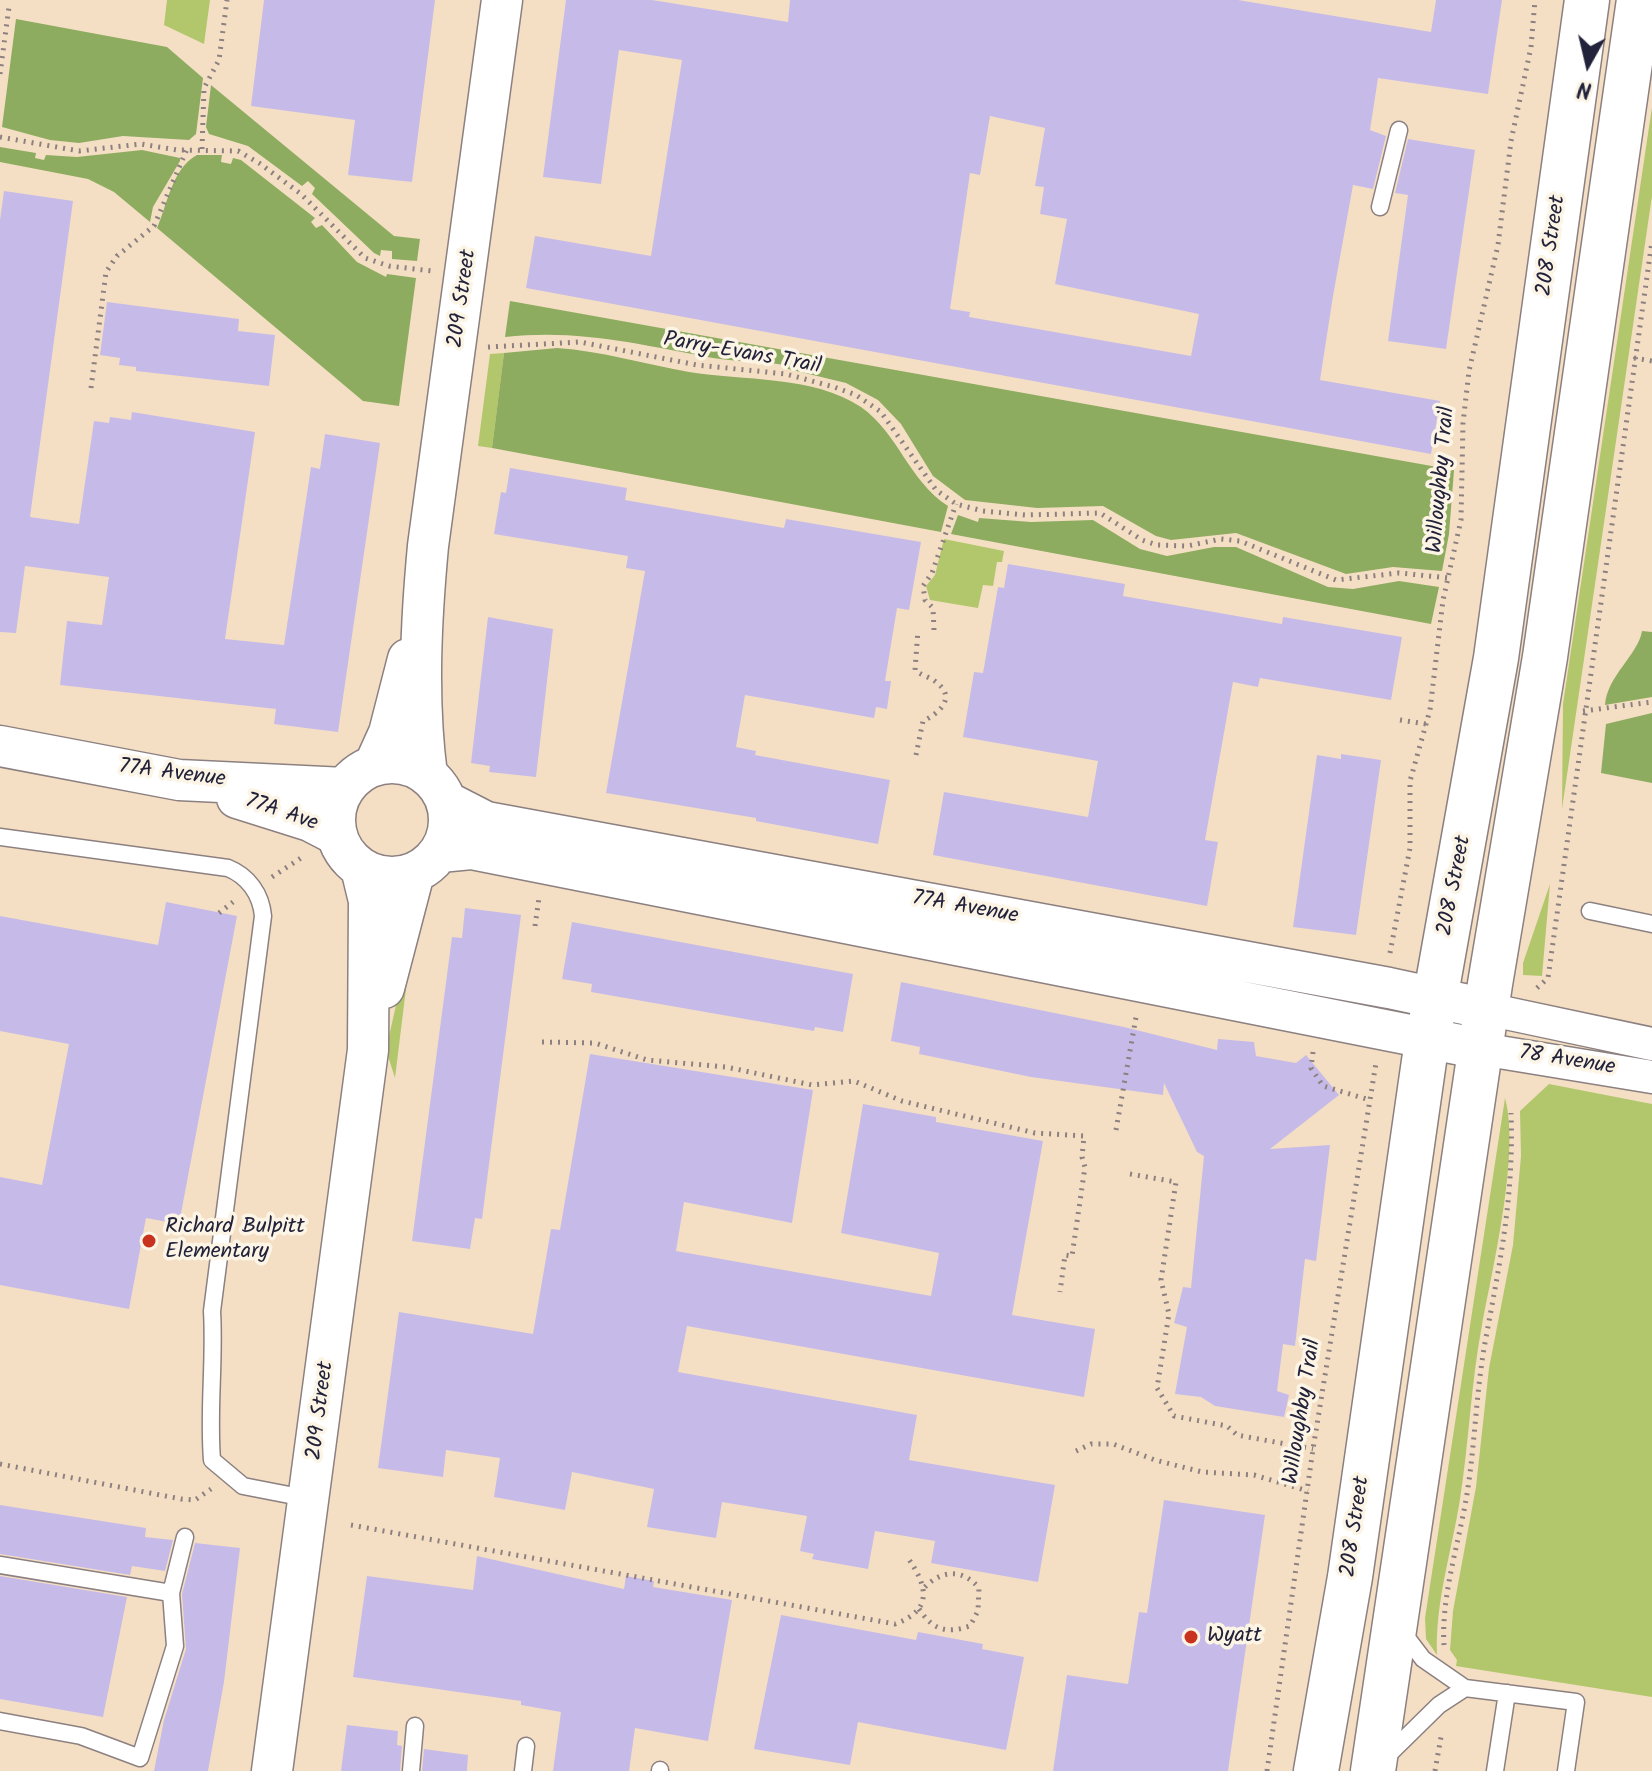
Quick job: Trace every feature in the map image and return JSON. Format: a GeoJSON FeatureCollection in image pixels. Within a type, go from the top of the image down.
{"type":"FeatureCollection","features":[{"type":"Feature","properties":{"kind":"main road","name":"208 Street"},"geometry":{"type":"LineString","coordinates":[[1316,1771],[1350,1577],[1432,1017],[1496,658],[1587,0]]}},
{"type":"Feature","properties":{"kind":"main road"},"geometry":{"type":"LineString","coordinates":[[1373,1771],[1484,1029],[1545,657],[1639,0]]}},
{"type":"Feature","properties":{"kind":"street","name":"209 Street"},"geometry":{"type":"LineString","coordinates":[[359,777],[389,733],[423,597],[502,0]]}},
{"type":"Feature","properties":{"kind":"street","name":"209 Street"},"geometry":{"type":"LineString","coordinates":[[423,597],[423,743],[437,789]]}},
{"type":"Feature","properties":{"kind":"street","name":"77A Avenue"},"geometry":{"type":"LineString","coordinates":[[0,746],[179,780],[359,777]]}},
{"type":"Feature","properties":{"kind":"street"},"geometry":{"type":"LineString","coordinates":[[392,763],[410,766],[437,789],[450,820],[427,863],[396,878],[361,868],[350,859],[337,835],[335,818],[359,777],[392,763]]}},
{"type":"Feature","properties":{"kind":"street","name":"77A Ave"},"geometry":{"type":"LineString","coordinates":[[179,780],[310,821],[337,835]]}},
{"type":"Feature","properties":{"kind":"street","name":"77A Avenue"},"geometry":{"type":"LineString","coordinates":[[437,789],[486,822],[1484,1029]]}},
{"type":"Feature","properties":{"kind":"street","name":"77A Avenue"},"geometry":{"type":"LineString","coordinates":[[427,863],[471,849],[1432,1017]]}},
{"type":"Feature","properties":{"kind":"street","name":"209 Street"},"geometry":{"type":"LineString","coordinates":[[368,1050],[427,863]]}},
{"type":"Feature","properties":{"kind":"street","name":"209 Street"},"geometry":{"type":"LineString","coordinates":[[272,1771],[311,1499],[368,1050],[369,901],[361,868]]}},
{"type":"Feature","properties":{"kind":"street","name":"78 Avenue"},"geometry":{"type":"LineString","coordinates":[[1484,1029],[1652,1044]]}},
{"type":"Feature","properties":{"kind":"street","name":"78 Avenue"},"geometry":{"type":"LineString","coordinates":[[1484,1029],[1652,1077]]}},
{"type":"Feature","properties":{"kind":"lane"},"geometry":{"type":"LineString","coordinates":[[1380,207],[1399,130]]}},
{"type":"Feature","properties":{"kind":"lane"},"geometry":{"type":"LineString","coordinates":[[0,837],[228,868],[246,879],[259,897],[263,916],[212,1311],[215,1366],[210,1429],[212,1460],[243,1486],[311,1499]]}},
{"type":"Feature","properties":{"kind":"lane"},"geometry":{"type":"LineString","coordinates":[[1590,911],[1652,924]]}},
{"type":"Feature","properties":{"kind":"lane"},"geometry":{"type":"LineString","coordinates":[[0,1721],[81,1736],[141,1765],[175,1646],[171,1593],[185,1537]]}},
{"type":"Feature","properties":{"kind":"lane"},"geometry":{"type":"LineString","coordinates":[[0,1565],[171,1593]]}},
{"type":"Feature","properties":{"kind":"lane"},"geometry":{"type":"LineString","coordinates":[[1396,1622],[1423,1659],[1465,1688],[1576,1702],[1566,1771]]}},
{"type":"Feature","properties":{"kind":"lane"},"geometry":{"type":"LineString","coordinates":[[1373,1771],[1439,1705],[1465,1688]]}},
{"type":"Feature","properties":{"kind":"lane"},"geometry":{"type":"LineString","coordinates":[[1495,1771],[1507,1693]]}},
{"type":"Feature","properties":{"kind":"lane"},"geometry":{"type":"LineString","coordinates":[[411,1771],[415,1726]]}},
{"type":"Feature","properties":{"kind":"lane"},"geometry":{"type":"LineString","coordinates":[[523,1771],[526,1746]]}},
{"type":"Feature","properties":{"kind":"path"},"geometry":{"type":"LineString","coordinates":[[202,149],[204,88],[219,60],[227,0]]}},
{"type":"Feature","properties":{"kind":"path","name":"Willoughby Trail"},"geometry":{"type":"LineString","coordinates":[[1388,962],[1410,848],[1410,781],[1426,724],[1443,600],[1461,520],[1463,423],[1469,371],[1498,245],[1511,141],[1531,47],[1535,0]]}},
{"type":"Feature","properties":{"kind":"path"},"geometry":{"type":"LineString","coordinates":[[0,74],[9,7]]}},
{"type":"Feature","properties":{"kind":"path"},"geometry":{"type":"LineString","coordinates":[[0,137],[79,151],[141,144],[238,151],[301,194],[365,258],[389,266],[433,271]]}},
{"type":"Feature","properties":{"kind":"path"},"geometry":{"type":"LineString","coordinates":[[91,388],[106,272],[117,256],[154,226],[187,149]]}},
{"type":"Feature","properties":{"kind":"path"},"geometry":{"type":"LineString","coordinates":[[1533,993],[1548,978],[1583,711],[1652,241]]}},
{"type":"Feature","properties":{"kind":"path","name":"Parry-Evans Trail"},"geometry":{"type":"LineString","coordinates":[[486,347],[580,342],[697,365],[786,374],[834,387],[856,395],[881,412],[924,477],[956,504]]}},
{"type":"Feature","properties":{"kind":"path"},"geometry":{"type":"LineString","coordinates":[[1634,358],[1652,361]]}},
{"type":"Feature","properties":{"kind":"path"},"geometry":{"type":"LineString","coordinates":[[934,630],[933,608],[925,600],[923,586],[932,573],[956,504],[1026,515],[1100,513],[1142,540],[1157,545],[1187,546],[1221,539],[1240,541],[1336,580],[1399,573],[1450,578]]}},
{"type":"Feature","properties":{"kind":"path"},"geometry":{"type":"LineString","coordinates":[[916,755],[923,721],[939,713],[946,702],[945,692],[937,682],[915,670],[918,630]]}},
{"type":"Feature","properties":{"kind":"path"},"geometry":{"type":"LineString","coordinates":[[1583,711],[1652,702]]}},
{"type":"Feature","properties":{"kind":"path"},"geometry":{"type":"LineString","coordinates":[[1400,720],[1426,724]]}},
{"type":"Feature","properties":{"kind":"path"},"geometry":{"type":"LineString","coordinates":[[1116,1130],[1137,1007]]}},
{"type":"Feature","properties":{"kind":"path"},"geometry":{"type":"LineString","coordinates":[[542,1042],[595,1043],[647,1060],[726,1067],[812,1085],[854,1081],[902,1101],[1035,1133],[1084,1136],[1082,1157],[1085,1167],[1072,1256],[1065,1255],[1060,1292]]}},
{"type":"Feature","properties":{"kind":"path"},"geometry":{"type":"LineString","coordinates":[[1315,1042],[1311,1068],[1323,1086],[1370,1100]]}},
{"type":"Feature","properties":{"kind":"path","name":"Willoughby Trail"},"geometry":{"type":"LineString","coordinates":[[1267,1771],[1313,1449],[1377,1058]]}},
{"type":"Feature","properties":{"kind":"path"},"geometry":{"type":"LineString","coordinates":[[1444,1647],[1445,1612],[1469,1483],[1485,1343],[1505,1239],[1513,1152],[1511,1111]]}},
{"type":"Feature","properties":{"kind":"path"},"geometry":{"type":"LineString","coordinates":[[1130,1174],[1176,1182],[1161,1280],[1169,1314],[1157,1388],[1174,1416],[1227,1426],[1237,1435],[1313,1449]]}},
{"type":"Feature","properties":{"kind":"path"},"geometry":{"type":"LineString","coordinates":[[1076,1451],[1091,1444],[1113,1444],[1155,1460],[1202,1472],[1239,1472],[1308,1491]]}},
{"type":"Feature","properties":{"kind":"path"},"geometry":{"type":"LineString","coordinates":[[0,1464],[181,1499],[195,1500],[211,1488]]}},
{"type":"Feature","properties":{"kind":"path"},"geometry":{"type":"LineString","coordinates":[[351,1525],[895,1624],[909,1619],[919,1609],[923,1589],[938,1575],[947,1572],[972,1579],[979,1588],[978,1611],[970,1626],[950,1631],[935,1628],[919,1609]]}},
{"type":"Feature","properties":{"kind":"path"},"geometry":{"type":"LineString","coordinates":[[908,1558],[923,1589]]}},
{"type":"Feature","properties":{"kind":"path"},"geometry":{"type":"LineString","coordinates":[[1435,1771],[1442,1733]]}},
{"type":"Feature","properties":{"kind":"green space"},"geometry":{"type":"Polygon","coordinates":[[[167,0],[210,0],[204,44],[164,25],[167,0]]]}},
{"type":"Feature","properties":{"kind":"green space"},"geometry":{"type":"Polygon","coordinates":[[[16,19],[167,47],[203,78],[196,134],[189,140],[123,136],[79,143],[50,140],[2,127],[16,19]]]}},
{"type":"Feature","properties":{"kind":"green space"},"geometry":{"type":"Polygon","coordinates":[[[211,85],[394,236],[420,239],[417,261],[392,259],[392,251],[381,250],[380,256],[374,253],[312,194],[315,188],[308,181],[302,186],[248,146],[209,134],[206,127],[211,85]]]}},
{"type":"Feature","properties":{"kind":"green space"},"geometry":{"type":"Polygon","coordinates":[[[1652,107],[1652,196],[1562,809],[1563,704],[1652,107]]]}},
{"type":"Feature","properties":{"kind":"green space"},"geometry":{"type":"Polygon","coordinates":[[[0,147],[36,153],[35,158],[44,160],[46,155],[77,157],[142,150],[180,158],[180,161],[153,207],[150,222],[114,192],[88,179],[0,162],[0,147]]]}},
{"type":"Feature","properties":{"kind":"green space"},"geometry":{"type":"Polygon","coordinates":[[[197,155],[222,155],[221,162],[231,164],[233,158],[241,160],[315,218],[311,222],[316,228],[322,225],[357,262],[386,277],[387,274],[416,278],[399,406],[363,401],[157,228],[176,178],[197,155]]]}},
{"type":"Feature","properties":{"kind":"green space"},"geometry":{"type":"Polygon","coordinates":[[[510,301],[1454,470],[1449,534],[1442,571],[1393,567],[1346,574],[1236,533],[1171,540],[1156,536],[1103,506],[1037,508],[965,500],[933,476],[901,424],[878,400],[846,383],[784,368],[784,365],[713,358],[610,340],[559,335],[505,337],[510,301]]]}},
{"type":"Feature","properties":{"kind":"green space"},"geometry":{"type":"Polygon","coordinates":[[[557,348],[689,372],[800,384],[842,397],[874,418],[923,483],[948,506],[941,532],[492,448],[504,353],[557,348]]]}},
{"type":"Feature","properties":{"kind":"green space"},"geometry":{"type":"Polygon","coordinates":[[[504,353],[492,448],[478,446],[490,354],[504,353]]]}},
{"type":"Feature","properties":{"kind":"green space"},"geometry":{"type":"Polygon","coordinates":[[[958,515],[978,522],[979,518],[1031,522],[1093,520],[1140,549],[1167,556],[1214,547],[1236,547],[1328,587],[1353,589],[1399,581],[1439,587],[1431,624],[951,534],[958,515]]]}},
{"type":"Feature","properties":{"kind":"green space"},"geometry":{"type":"Polygon","coordinates":[[[944,539],[1004,551],[1002,562],[997,562],[993,586],[983,585],[978,608],[930,600],[926,586],[935,575],[944,539]]]}},
{"type":"Feature","properties":{"kind":"green space"},"geometry":{"type":"Polygon","coordinates":[[[1642,631],[1652,632],[1652,697],[1605,705],[1611,685],[1635,649],[1642,631]]]}},
{"type":"Feature","properties":{"kind":"green space"},"geometry":{"type":"Polygon","coordinates":[[[1652,713],[1652,783],[1601,773],[1606,724],[1652,713]]]}},
{"type":"Feature","properties":{"kind":"green space"},"geometry":{"type":"Polygon","coordinates":[[[1550,884],[1542,976],[1523,975],[1523,963],[1550,884]]]}},
{"type":"Feature","properties":{"kind":"green space"},"geometry":{"type":"Polygon","coordinates":[[[414,924],[395,1078],[386,1050],[414,924]]]}},
{"type":"Feature","properties":{"kind":"green space"},"geometry":{"type":"Polygon","coordinates":[[[1549,1084],[1652,1104],[1652,1697],[1456,1666],[1457,1660],[1450,1650],[1453,1611],[1476,1487],[1489,1368],[1513,1245],[1521,1156],[1520,1111],[1549,1084]]]}},
{"type":"Feature","properties":{"kind":"green space"},"geometry":{"type":"Polygon","coordinates":[[[1505,1098],[1509,1121],[1507,1178],[1478,1347],[1460,1499],[1441,1596],[1437,1655],[1426,1639],[1425,1618],[1505,1098]]]}},
{"type":"Feature","properties":{"kind":"building"},"geometry":{"type":"Polygon","coordinates":[[[264,0],[435,0],[412,182],[348,175],[355,120],[251,106],[264,0]]]}},
{"type":"Feature","properties":{"kind":"building"},"geometry":{"type":"Polygon","coordinates":[[[566,0],[652,0],[788,22],[790,0],[1238,0],[1431,32],[1436,0],[1502,0],[1488,94],[1378,78],[1370,130],[1386,136],[1373,189],[1353,185],[1333,296],[1320,380],[1440,401],[1431,454],[526,288],[535,236],[651,256],[682,60],[619,50],[601,184],[543,177],[566,0]],[[990,116],[980,175],[970,173],[950,309],[970,312],[969,317],[1191,356],[1199,314],[1055,284],[1067,219],[1040,214],[1044,187],[1035,186],[1045,128],[990,116]]]}},
{"type":"Feature","properties":{"kind":"building"},"geometry":{"type":"Polygon","coordinates":[[[1408,139],[1475,150],[1446,349],[1388,341],[1408,195],[1395,193],[1408,139]]]}},
{"type":"Feature","properties":{"kind":"building"},"geometry":{"type":"Polygon","coordinates":[[[4,191],[73,201],[30,517],[79,524],[94,421],[109,423],[110,417],[131,420],[132,412],[255,432],[225,639],[284,645],[311,467],[320,469],[325,434],[380,443],[338,732],[274,724],[276,709],[60,685],[67,621],[102,625],[109,577],[25,566],[16,633],[0,632],[0,220],[4,191]]]}},
{"type":"Feature","properties":{"kind":"building"},"geometry":{"type":"Polygon","coordinates":[[[107,302],[239,319],[238,331],[275,335],[269,386],[136,371],[136,367],[119,365],[120,358],[100,355],[107,302]]]}},
{"type":"Feature","properties":{"kind":"building"},"geometry":{"type":"Polygon","coordinates":[[[510,468],[627,488],[625,500],[784,528],[786,519],[921,542],[909,610],[897,608],[885,681],[891,681],[887,709],[876,707],[874,718],[745,695],[736,747],[756,751],[755,755],[890,780],[878,844],[756,821],[756,818],[606,793],[645,571],[626,568],[628,556],[494,534],[501,492],[506,493],[510,468]]]}},
{"type":"Feature","properties":{"kind":"building"},"geometry":{"type":"Polygon","coordinates":[[[1008,564],[1125,584],[1123,596],[1282,624],[1283,617],[1402,637],[1391,700],[1260,678],[1258,687],[1233,682],[1205,840],[1218,842],[1207,906],[933,855],[944,792],[1088,817],[1098,761],[963,737],[974,672],[983,673],[998,587],[1004,588],[1008,564]]]}},
{"type":"Feature","properties":{"kind":"building"},"geometry":{"type":"Polygon","coordinates":[[[488,617],[553,629],[536,777],[489,772],[490,766],[471,763],[488,617]]]}},
{"type":"Feature","properties":{"kind":"building"},"geometry":{"type":"Polygon","coordinates":[[[1341,754],[1381,760],[1356,935],[1293,927],[1317,755],[1341,759],[1341,754]]]}},
{"type":"Feature","properties":{"kind":"building"},"geometry":{"type":"Polygon","coordinates":[[[166,902],[237,916],[179,1224],[146,1218],[129,1309],[0,1285],[0,1177],[42,1185],[69,1044],[0,1031],[0,916],[158,945],[166,902]]]}},
{"type":"Feature","properties":{"kind":"building"},"geometry":{"type":"Polygon","coordinates":[[[465,908],[521,915],[482,1219],[475,1218],[470,1249],[412,1241],[452,937],[462,938],[465,908]]]}},
{"type":"Feature","properties":{"kind":"building"},"geometry":{"type":"Polygon","coordinates":[[[572,922],[853,974],[843,1032],[815,1027],[814,1031],[591,992],[592,984],[562,979],[572,922]]]}},
{"type":"Feature","properties":{"kind":"building"},"geometry":{"type":"Polygon","coordinates":[[[901,982],[1124,1027],[1217,1050],[1218,1039],[1254,1042],[1256,1056],[1296,1063],[1306,1055],[1339,1095],[1270,1149],[1330,1145],[1316,1261],[1305,1259],[1295,1346],[1283,1344],[1277,1391],[1289,1395],[1284,1417],[1215,1406],[1201,1397],[1175,1394],[1187,1327],[1174,1323],[1183,1287],[1191,1288],[1204,1156],[1197,1152],[1164,1083],[1163,1095],[1031,1077],[919,1054],[920,1047],[891,1041],[901,982]]]}},
{"type":"Feature","properties":{"kind":"building"},"geometry":{"type":"Polygon","coordinates":[[[590,1054],[813,1090],[792,1223],[684,1202],[676,1251],[931,1296],[939,1253],[841,1233],[863,1104],[936,1117],[936,1122],[1043,1141],[1012,1315],[1095,1329],[1084,1397],[687,1326],[678,1372],[917,1415],[909,1460],[1055,1485],[1038,1582],[931,1563],[935,1541],[875,1531],[868,1569],[812,1559],[814,1554],[800,1551],[807,1516],[722,1502],[716,1538],[647,1527],[654,1489],[572,1472],[565,1510],[494,1497],[500,1458],[446,1450],[443,1477],[378,1468],[399,1312],[533,1334],[551,1229],[560,1230],[590,1054]]]}},
{"type":"Feature","properties":{"kind":"building","name":"Wyatt"},"geometry":{"type":"Polygon","coordinates":[[[1164,1500],[1265,1515],[1228,1771],[1053,1771],[1067,1675],[1128,1684],[1139,1612],[1147,1613],[1164,1500]]]}},
{"type":"Feature","properties":{"kind":"building"},"geometry":{"type":"Polygon","coordinates":[[[0,1505],[146,1528],[145,1537],[173,1540],[165,1571],[132,1566],[130,1575],[0,1554],[0,1505]]]}},
{"type":"Feature","properties":{"kind":"building"},"geometry":{"type":"Polygon","coordinates":[[[195,1543],[240,1548],[224,1682],[208,1771],[154,1771],[164,1720],[186,1649],[182,1594],[195,1543]]]}},
{"type":"Feature","properties":{"kind":"building"},"geometry":{"type":"Polygon","coordinates":[[[477,1556],[624,1589],[626,1576],[654,1581],[653,1587],[732,1600],[708,1741],[635,1728],[629,1771],[553,1771],[561,1712],[521,1705],[521,1701],[353,1677],[367,1576],[473,1590],[477,1556]]]}},
{"type":"Feature","properties":{"kind":"building"},"geometry":{"type":"Polygon","coordinates":[[[0,1576],[127,1597],[103,1717],[0,1699],[0,1576]]]}},
{"type":"Feature","properties":{"kind":"building"},"geometry":{"type":"Polygon","coordinates":[[[781,1615],[916,1640],[918,1632],[983,1644],[982,1649],[1024,1657],[1006,1750],[858,1722],[850,1765],[754,1749],[781,1615]]]}},
{"type":"Feature","properties":{"kind":"building"},"geometry":{"type":"Polygon","coordinates":[[[347,1725],[398,1731],[397,1745],[402,1746],[400,1771],[341,1771],[347,1725]]]}},
{"type":"Feature","properties":{"kind":"building"},"geometry":{"type":"Polygon","coordinates":[[[424,1749],[468,1755],[467,1771],[422,1771],[424,1749]]]}},
{"type":"Feature","properties":{"kind":"place","name":"Richard Bulpitt Elementary"},"geometry":{"type":"Point","coordinates":[149,1241]}},
{"type":"Feature","properties":{"kind":"place","name":"Wyatt"},"geometry":{"type":"Point","coordinates":[1191,1637]}}]}
